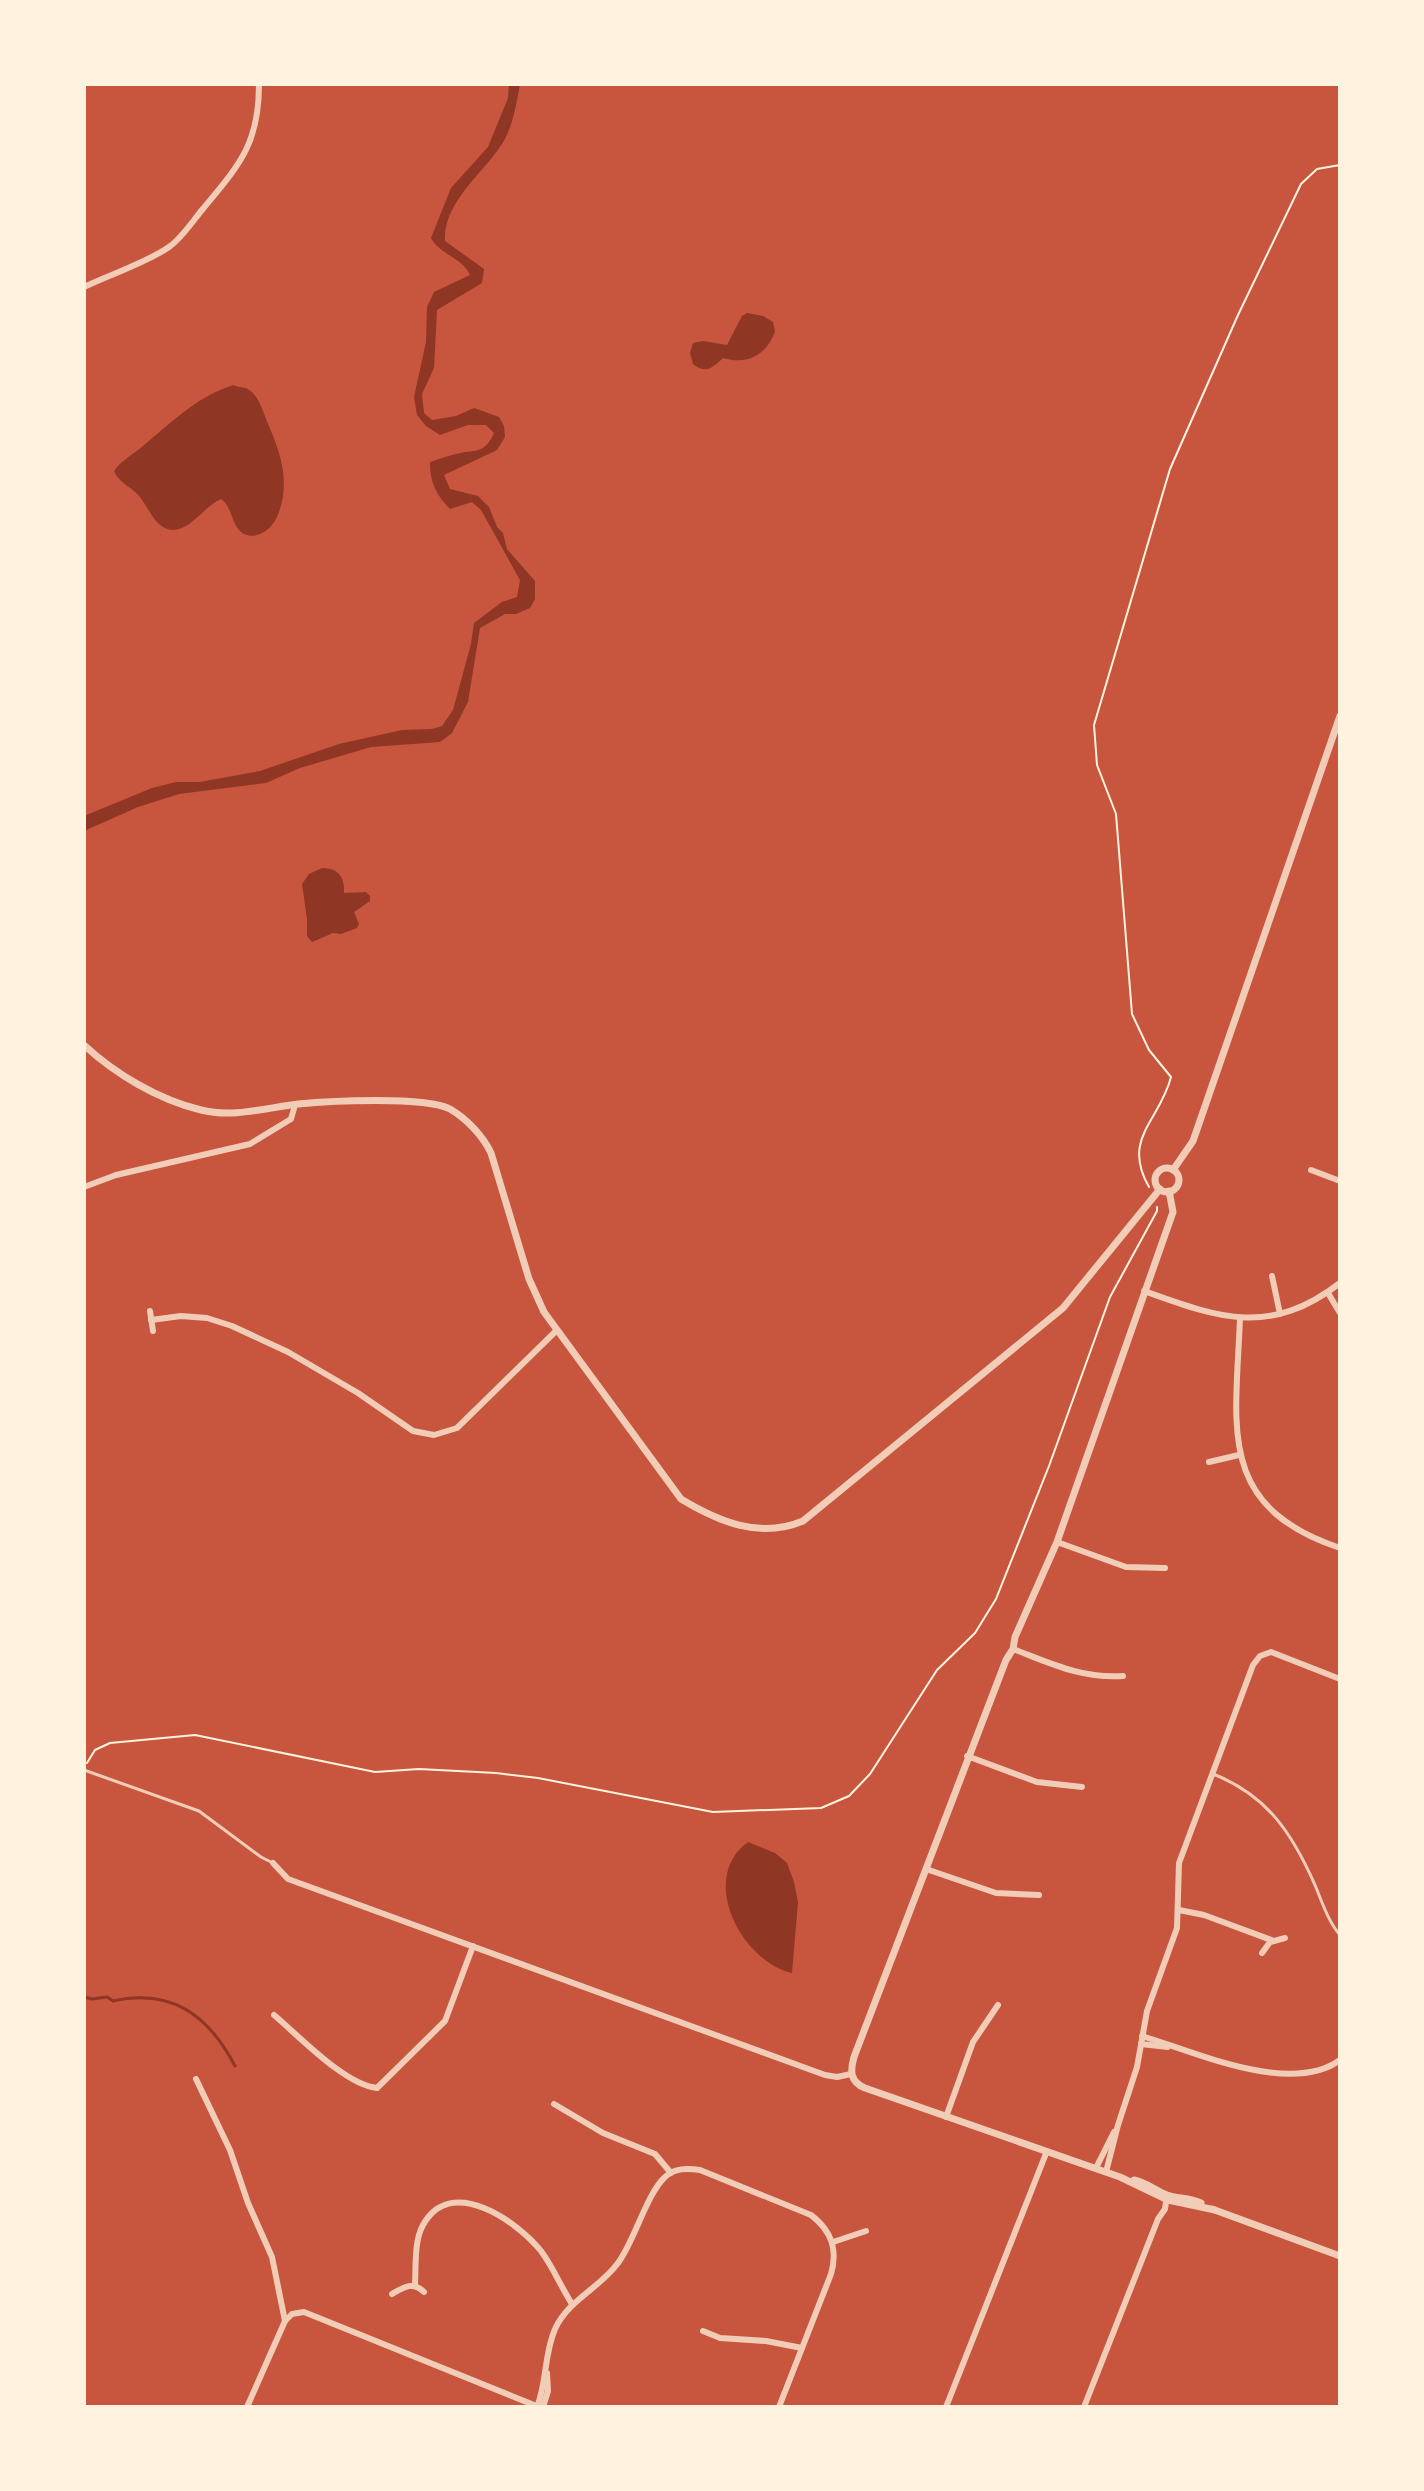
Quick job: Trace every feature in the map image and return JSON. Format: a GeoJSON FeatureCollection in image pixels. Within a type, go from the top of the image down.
{"type":"FeatureCollection","features":[{"type":"Feature","properties":{"kind":"street"},"geometry":{"type":"LineString","coordinates":[[84,287],[168,248],[182,235],[241,163],[259,110],[259,84]]}},
{"type":"Feature","properties":{"kind":"street"},"geometry":{"type":"LineString","coordinates":[[1173,1170],[1193,1141],[1340,716]]}},
{"type":"Feature","properties":{"kind":"street"},"geometry":{"type":"LineString","coordinates":[[84,1045],[131,1080],[170,1100],[202,1111],[242,1114],[295,1105],[425,1102],[449,1109],[484,1138],[529,1279],[556,1331],[681,1499],[708,1515],[758,1530],[783,1530],[803,1521],[1063,1308],[1157,1193],[1169,1191],[1178,1184],[1178,1176],[1173,1170],[1165,1168],[1158,1171],[1155,1183],[1157,1193]]}},
{"type":"Feature","properties":{"kind":"street"},"geometry":{"type":"LineString","coordinates":[[84,1187],[116,1175],[250,1144],[291,1119],[295,1105]]}},
{"type":"Feature","properties":{"kind":"street"},"geometry":{"type":"LineString","coordinates":[[1311,1170],[1340,1181]]}},
{"type":"Feature","properties":{"kind":"street"},"geometry":{"type":"LineString","coordinates":[[1166,2198],[1154,2186],[859,2086],[851,2074],[854,2057],[967,1756],[1057,1542],[1173,1212],[1169,1191]]}},
{"type":"Feature","properties":{"kind":"street"},"geometry":{"type":"LineString","coordinates":[[1272,1276],[1280,1314]]}},
{"type":"Feature","properties":{"kind":"street"},"geometry":{"type":"LineString","coordinates":[[1144,1291],[1204,1312],[1257,1318],[1307,1305],[1340,1283]]}},
{"type":"Feature","properties":{"kind":"street"},"geometry":{"type":"LineString","coordinates":[[1328,1293],[1340,1313]]}},
{"type":"Feature","properties":{"kind":"street"},"geometry":{"type":"LineString","coordinates":[[150,1311],[153,1331]]}},
{"type":"Feature","properties":{"kind":"street"},"geometry":{"type":"LineString","coordinates":[[151,1320],[194,1317],[232,1326],[288,1352],[358,1393],[413,1431],[434,1435],[457,1428],[556,1331]]}},
{"type":"Feature","properties":{"kind":"street"},"geometry":{"type":"LineString","coordinates":[[1240,1318],[1236,1407],[1239,1455],[1251,1484],[1275,1514],[1308,1536],[1340,1548]]}},
{"type":"Feature","properties":{"kind":"street"},"geometry":{"type":"LineString","coordinates":[[1209,1462],[1239,1455]]}},
{"type":"Feature","properties":{"kind":"street"},"geometry":{"type":"LineString","coordinates":[[1057,1542],[1126,1567],[1165,1568]]}},
{"type":"Feature","properties":{"kind":"street"},"geometry":{"type":"LineString","coordinates":[[1013,1649],[1073,1673],[1104,1678],[1123,1676]]}},
{"type":"Feature","properties":{"kind":"street"},"geometry":{"type":"LineString","coordinates":[[1106,2172],[1133,2083],[1147,2011],[1175,1935],[1179,1910],[1179,1863],[1253,1665],[1266,1652],[1283,1655],[1340,1679]]}},
{"type":"Feature","properties":{"kind":"street"},"geometry":{"type":"LineString","coordinates":[[967,1756],[1037,1782],[1082,1787]]}},
{"type":"Feature","properties":{"kind":"street"},"geometry":{"type":"LineString","coordinates":[[273,1863],[288,1879],[825,2075],[837,2077],[851,2074]]}},
{"type":"Feature","properties":{"kind":"street"},"geometry":{"type":"LineString","coordinates":[[926,1869],[996,1893],[1039,1895]]}},
{"type":"Feature","properties":{"kind":"street"},"geometry":{"type":"LineString","coordinates":[[1179,1910],[1204,1915],[1274,1941]]}},
{"type":"Feature","properties":{"kind":"street"},"geometry":{"type":"LineString","coordinates":[[1262,1953],[1274,1941],[1285,1938]]}},
{"type":"Feature","properties":{"kind":"street"},"geometry":{"type":"LineString","coordinates":[[274,2015],[342,2071],[361,2083],[377,2088],[445,2021],[473,1946]]}},
{"type":"Feature","properties":{"kind":"street"},"geometry":{"type":"LineString","coordinates":[[946,2117],[973,2042],[984,2021],[998,2005]]}},
{"type":"Feature","properties":{"kind":"street"},"geometry":{"type":"LineString","coordinates":[[1141,2040],[1282,2075],[1309,2074],[1338,2062],[1340,2072]]}},
{"type":"Feature","properties":{"kind":"street"},"geometry":{"type":"LineString","coordinates":[[196,2079],[230,2150],[248,2203],[272,2257],[285,2321]]}},
{"type":"Feature","properties":{"kind":"street"},"geometry":{"type":"LineString","coordinates":[[554,2104],[597,2130],[655,2154],[671,2173]]}},
{"type":"Feature","properties":{"kind":"street"},"geometry":{"type":"LineString","coordinates":[[1096,2168],[1118,2125]]}},
{"type":"Feature","properties":{"kind":"street"},"geometry":{"type":"LineString","coordinates":[[946,2407],[1047,2151]]}},
{"type":"Feature","properties":{"kind":"street"},"geometry":{"type":"LineString","coordinates":[[247,2407],[285,2321],[292,2314],[304,2312],[539,2407],[548,2391],[546,2365],[553,2333],[572,2304],[618,2263],[659,2185],[680,2169],[700,2170],[794,2207],[818,2221],[833,2242],[835,2252],[831,2274],[779,2407]]}},
{"type":"Feature","properties":{"kind":"street"},"geometry":{"type":"LineString","coordinates":[[1166,2198],[1184,2196],[1340,2256]]}},
{"type":"Feature","properties":{"kind":"street"},"geometry":{"type":"LineString","coordinates":[[1084,2407],[1166,2198]]}},
{"type":"Feature","properties":{"kind":"street"},"geometry":{"type":"LineString","coordinates":[[415,2285],[422,2226],[435,2211],[455,2203],[465,2203],[504,2218],[529,2237],[547,2259],[572,2304]]}},
{"type":"Feature","properties":{"kind":"street"},"geometry":{"type":"LineString","coordinates":[[833,2242],[866,2231]]}},
{"type":"Feature","properties":{"kind":"street"},"geometry":{"type":"LineString","coordinates":[[392,2294],[415,2285],[424,2292]]}},
{"type":"Feature","properties":{"kind":"street"},"geometry":{"type":"LineString","coordinates":[[703,2331],[720,2338],[766,2341],[802,2348]]}},
{"type":"Feature","properties":{"kind":"lane"},"geometry":{"type":"LineString","coordinates":[[84,1769],[199,1811],[273,1863]]}},
{"type":"Feature","properties":{"kind":"lane"},"geometry":{"type":"LineString","coordinates":[[1212,1774],[1246,1789],[1272,1813],[1303,1859],[1340,1935]]}},
{"type":"Feature","properties":{"kind":"path"},"geometry":{"type":"LineString","coordinates":[[1157,1193],[1139,1169],[1140,1142],[1166,1097],[1171,1077],[1149,1050],[1132,1014],[1116,814],[1097,765],[1094,725],[1170,469],[1182,441],[1301,184],[1317,169],[1340,165]]}},
{"type":"Feature","properties":{"kind":"path"},"geometry":{"type":"LineString","coordinates":[[84,1769],[95,1750],[110,1743],[195,1735],[375,1772],[419,1769],[496,1773],[538,1778],[713,1812],[821,1808],[849,1796],[870,1774],[937,1670],[975,1633],[996,1599],[1049,1466],[1110,1297],[1157,1211]]}},
{"type":"Feature","properties":{"kind":"shaded area"},"geometry":{"type":"Polygon","coordinates":[[[509,84],[520,84],[508,133],[458,199],[446,226],[445,241],[484,269],[482,283],[437,310],[434,368],[422,394],[424,413],[432,420],[456,416],[474,408],[499,417],[504,426],[505,437],[497,450],[444,475],[450,489],[478,496],[489,507],[497,527],[503,533],[507,549],[535,581],[535,599],[530,608],[516,614],[505,614],[480,628],[468,702],[452,733],[440,742],[371,747],[300,768],[266,783],[179,794],[138,807],[84,831],[84,816],[152,788],[260,771],[339,744],[402,730],[432,729],[442,726],[453,710],[474,623],[502,602],[517,597],[520,580],[481,510],[472,502],[450,509],[438,493],[431,476],[430,462],[479,450],[487,445],[494,433],[486,425],[468,425],[440,435],[417,415],[414,397],[426,342],[427,307],[434,292],[470,275],[462,264],[431,238],[451,188],[488,147],[508,98],[509,84]]]}},
{"type":"Feature","properties":{"kind":"shaded area"},"geometry":{"type":"Polygon","coordinates":[[[747,313],[773,322],[775,332],[761,353],[748,359],[723,358],[706,369],[693,364],[690,353],[693,343],[703,341],[727,345],[742,316],[747,313]]]}},
{"type":"Feature","properties":{"kind":"shaded area"},"geometry":{"type":"Polygon","coordinates":[[[234,385],[250,390],[256,397],[279,452],[284,486],[277,516],[265,531],[246,535],[237,527],[221,499],[186,526],[171,530],[163,527],[140,497],[114,471],[195,404],[234,385]]]}},
{"type":"Feature","properties":{"kind":"shaded area"},"geometry":{"type":"Polygon","coordinates":[[[322,868],[339,874],[344,893],[366,892],[370,901],[354,912],[359,924],[357,928],[312,942],[307,936],[302,884],[309,874],[322,868]]]}},
{"type":"Feature","properties":{"kind":"shaded area"},"geometry":{"type":"Polygon","coordinates":[[[748,1842],[775,1853],[787,1863],[794,1882],[798,1902],[792,1973],[773,1965],[757,1953],[742,1936],[732,1916],[727,1896],[727,1876],[733,1857],[748,1842]]]}},
{"type":"Feature","properties":{"kind":"waterway"},"geometry":{"type":"LineString","coordinates":[[84,1997],[107,1997],[113,2001],[152,1998],[170,2002],[200,2019],[213,2032],[235,2066]]}}]}
